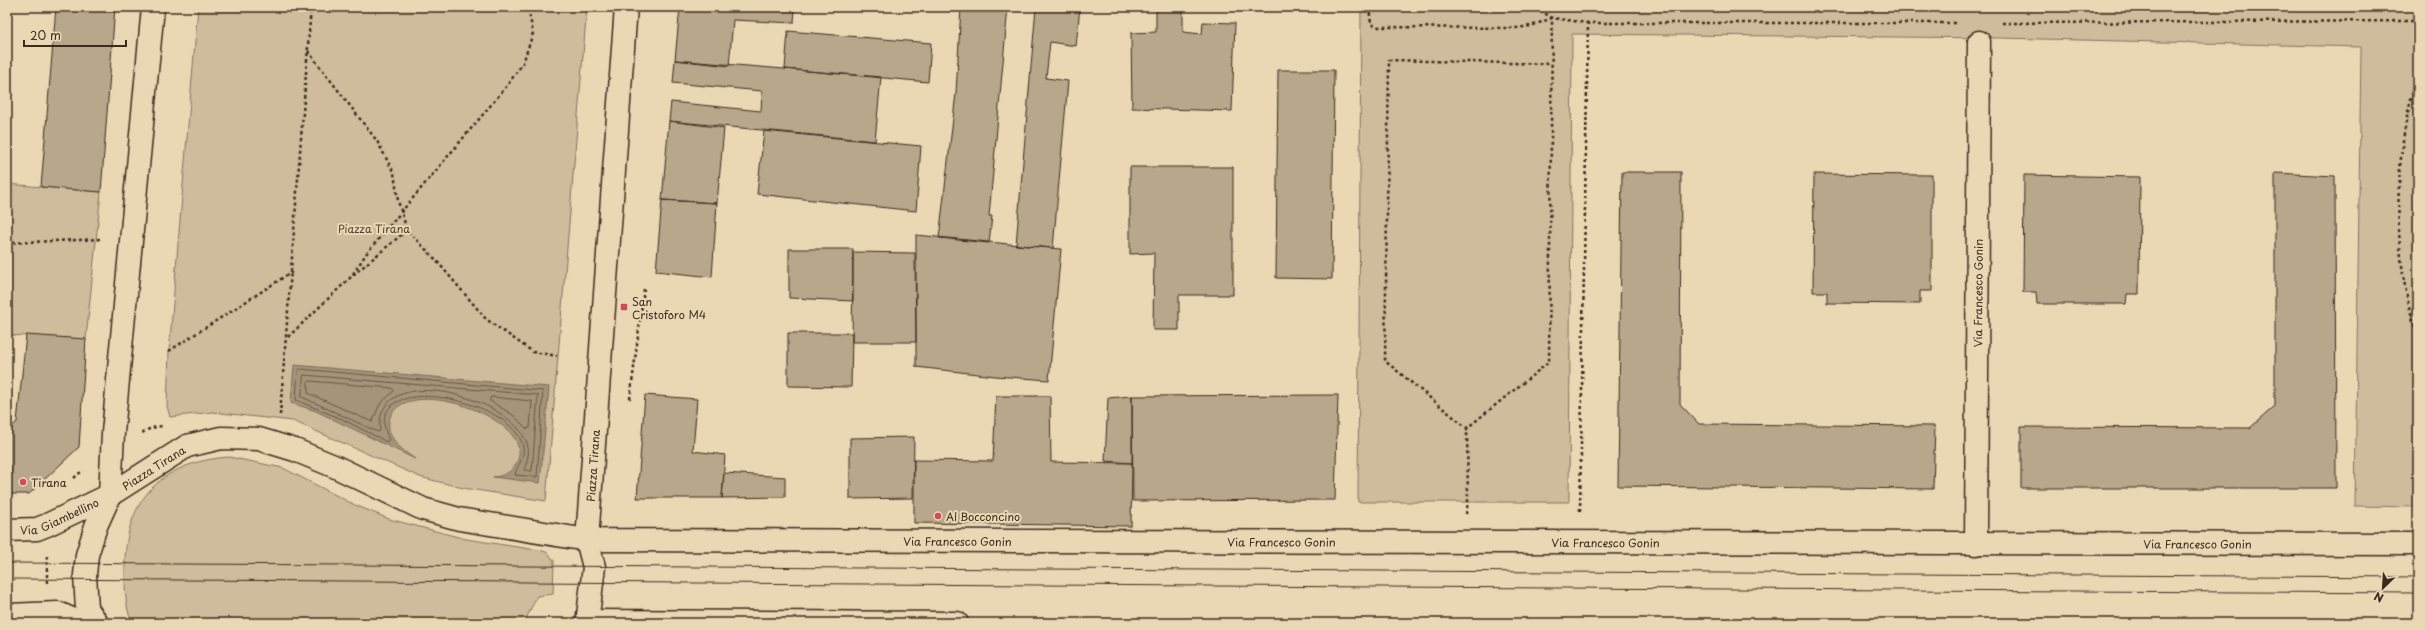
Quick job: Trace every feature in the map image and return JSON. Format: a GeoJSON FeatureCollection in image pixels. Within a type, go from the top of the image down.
{"type":"FeatureCollection","features":[{"type":"Feature","properties":{"kind":"street","name":"Piazza Tirana"},"geometry":{"type":"LineString","coordinates":[[97,623],[87,609],[84,575],[87,555],[96,526],[110,495],[113,432],[153,7]]}},
{"type":"Feature","properties":{"kind":"street","name":"Piazza Tirana"},"geometry":{"type":"LineString","coordinates":[[588,622],[594,567],[587,540],[626,7]]}},
{"type":"Feature","properties":{"kind":"street","name":"Via Francesco Gonin"},"geometry":{"type":"LineString","coordinates":[[1976,544],[1979,42]]}},
{"type":"Feature","properties":{"kind":"street","name":"Piazza Tirana"},"geometry":{"type":"LineString","coordinates":[[110,495],[187,446],[222,438],[259,439],[336,467],[423,509],[459,519],[587,540]]}},
{"type":"Feature","properties":{"kind":"street","name":"Via Giambellino"},"geometry":{"type":"LineString","coordinates":[[7,530],[36,529],[110,495]]}},
{"type":"Feature","properties":{"kind":"street","name":"Via Francesco Gonin"},"geometry":{"type":"LineString","coordinates":[[587,540],[2418,544]]}},
{"type":"Feature","properties":{"kind":"street"},"geometry":{"type":"LineString","coordinates":[[7,615],[47,613],[58,614],[81,623]]}},
{"type":"Feature","properties":{"kind":"street"},"geometry":{"type":"LineString","coordinates":[[588,622],[957,623]]}},
{"type":"Feature","properties":{"kind":"path"},"geometry":{"type":"LineString","coordinates":[[280,419],[288,337],[311,7]]}},
{"type":"Feature","properties":{"kind":"path"},"geometry":{"type":"LineString","coordinates":[[352,276],[366,254],[506,87],[523,62],[532,33],[528,7]]}},
{"type":"Feature","properties":{"kind":"path"},"geometry":{"type":"LineString","coordinates":[[1369,7],[1371,24],[1379,27],[1516,28],[1531,26],[1552,18]]}},
{"type":"Feature","properties":{"kind":"path"},"geometry":{"type":"LineString","coordinates":[[1535,7],[1552,18],[1588,23],[1962,23]]}},
{"type":"Feature","properties":{"kind":"path"},"geometry":{"type":"LineString","coordinates":[[1467,428],[1548,362],[1550,64],[1552,18]]}},
{"type":"Feature","properties":{"kind":"path"},"geometry":{"type":"LineString","coordinates":[[1994,23],[2418,21]]}},
{"type":"Feature","properties":{"kind":"path"},"geometry":{"type":"LineString","coordinates":[[1580,511],[1588,23]]}},
{"type":"Feature","properties":{"kind":"path"},"geometry":{"type":"LineString","coordinates":[[308,51],[380,148],[394,172],[398,201],[407,230],[435,259],[486,319],[533,352],[557,356]]}},
{"type":"Feature","properties":{"kind":"path"},"geometry":{"type":"LineString","coordinates":[[1466,514],[1468,502],[1467,428],[1385,361],[1389,60],[1550,64]]}},
{"type":"Feature","properties":{"kind":"path"},"geometry":{"type":"LineString","coordinates":[[2418,75],[2401,143],[2399,191],[2402,257],[2409,310],[2418,336]]}},
{"type":"Feature","properties":{"kind":"path"},"geometry":{"type":"LineString","coordinates":[[288,337],[352,276],[407,230]]}},
{"type":"Feature","properties":{"kind":"path"},"geometry":{"type":"LineString","coordinates":[[7,243],[100,239]]}},
{"type":"Feature","properties":{"kind":"path"},"geometry":{"type":"LineString","coordinates":[[170,351],[292,272]]}},
{"type":"Feature","properties":{"kind":"path"},"geometry":{"type":"LineString","coordinates":[[630,399],[644,289]]}},
{"type":"Feature","properties":{"kind":"path"},"geometry":{"type":"LineString","coordinates":[[47,525],[47,613]]}},
{"type":"Feature","properties":{"kind":"green space","name":"Piazza Tirana"},"geometry":{"type":"Polygon","coordinates":[[[198,7],[587,7],[546,501],[463,488],[420,477],[293,421],[212,412],[170,417],[167,406],[169,351],[198,7]]]}},
{"type":"Feature","properties":{"kind":"green space"},"geometry":{"type":"Polygon","coordinates":[[[1361,7],[2418,7],[2418,507],[2355,506],[2361,47],[2000,38],[1572,34],[1569,502],[1358,502],[1361,7]]]}},
{"type":"Feature","properties":{"kind":"green space"},"geometry":{"type":"Polygon","coordinates":[[[7,184],[101,192],[86,339],[7,335],[7,184]]]}},
{"type":"Feature","properties":{"kind":"green space"},"geometry":{"type":"Polygon","coordinates":[[[229,457],[283,468],[355,505],[389,519],[466,539],[548,553],[554,561],[553,594],[537,596],[524,623],[132,623],[125,592],[126,547],[131,525],[139,506],[150,490],[165,477],[183,467],[204,461],[229,457]]]}},
{"type":"Feature","properties":{"kind":"water"},"geometry":{"type":"Polygon","coordinates":[[[294,365],[549,387],[540,483],[493,477],[506,474],[512,470],[516,464],[518,447],[509,431],[490,417],[466,406],[440,400],[417,400],[398,406],[389,421],[390,433],[396,443],[415,459],[316,411],[291,403],[294,365]]]}},
{"type":"Feature","properties":{"kind":"building"},"geometry":{"type":"Polygon","coordinates":[[[56,7],[115,7],[101,192],[41,187],[56,7]]]}},
{"type":"Feature","properties":{"kind":"building"},"geometry":{"type":"Polygon","coordinates":[[[680,7],[795,7],[794,23],[733,20],[729,66],[675,60],[680,7]]]}},
{"type":"Feature","properties":{"kind":"building"},"geometry":{"type":"Polygon","coordinates":[[[961,7],[1008,7],[989,216],[992,216],[989,243],[939,238],[956,93],[961,7]]]}},
{"type":"Feature","properties":{"kind":"building"},"geometry":{"type":"Polygon","coordinates":[[[1036,7],[1080,7],[1076,46],[1050,42],[1046,78],[1068,81],[1053,248],[1016,245],[1036,7]]]}},
{"type":"Feature","properties":{"kind":"building"},"geometry":{"type":"Polygon","coordinates":[[[1156,7],[1183,7],[1183,32],[1202,34],[1203,22],[1235,23],[1232,111],[1132,108],[1131,33],[1156,32],[1156,7]]]}},
{"type":"Feature","properties":{"kind":"building"},"geometry":{"type":"Polygon","coordinates":[[[788,31],[931,43],[928,82],[785,69],[788,31]]]}},
{"type":"Feature","properties":{"kind":"building"},"geometry":{"type":"Polygon","coordinates":[[[675,60],[881,77],[875,141],[669,121],[671,102],[761,111],[762,91],[673,83],[675,60]]]}},
{"type":"Feature","properties":{"kind":"building"},"geometry":{"type":"Polygon","coordinates":[[[1278,70],[1334,70],[1332,279],[1276,278],[1278,70]]]}},
{"type":"Feature","properties":{"kind":"building"},"geometry":{"type":"Polygon","coordinates":[[[669,121],[724,128],[717,203],[662,200],[669,121]]]}},
{"type":"Feature","properties":{"kind":"building"},"geometry":{"type":"Polygon","coordinates":[[[764,131],[921,146],[916,211],[757,194],[764,131]]]}},
{"type":"Feature","properties":{"kind":"building"},"geometry":{"type":"Polygon","coordinates":[[[1130,167],[1233,167],[1233,295],[1179,295],[1179,330],[1153,330],[1154,253],[1130,254],[1130,167]]]}},
{"type":"Feature","properties":{"kind":"building"},"geometry":{"type":"Polygon","coordinates":[[[1622,172],[1681,172],[1680,404],[1699,424],[1935,426],[1933,489],[1618,486],[1622,172]]]}},
{"type":"Feature","properties":{"kind":"building"},"geometry":{"type":"Polygon","coordinates":[[[2275,173],[2335,176],[2336,488],[2021,488],[2021,427],[2250,428],[2275,406],[2275,173]]]}},
{"type":"Feature","properties":{"kind":"building"},"geometry":{"type":"Polygon","coordinates":[[[1814,174],[1932,175],[1932,291],[1920,291],[1920,304],[1827,303],[1827,292],[1813,292],[1814,174]]]}},
{"type":"Feature","properties":{"kind":"building"},"geometry":{"type":"Polygon","coordinates":[[[2024,175],[2140,177],[2139,294],[2127,294],[2126,304],[2037,304],[2036,292],[2023,292],[2024,175]]]}},
{"type":"Feature","properties":{"kind":"building"},"geometry":{"type":"Polygon","coordinates":[[[662,200],[717,203],[712,277],[656,271],[662,200]]]}},
{"type":"Feature","properties":{"kind":"building"},"geometry":{"type":"Polygon","coordinates":[[[916,235],[1061,249],[1049,380],[995,376],[916,367],[916,235]]]}},
{"type":"Feature","properties":{"kind":"building"},"geometry":{"type":"Polygon","coordinates":[[[789,249],[853,249],[853,301],[789,298],[789,249]]]}},
{"type":"Feature","properties":{"kind":"building"},"geometry":{"type":"Polygon","coordinates":[[[853,252],[915,253],[916,342],[852,342],[853,252]]]}},
{"type":"Feature","properties":{"kind":"building"},"geometry":{"type":"Polygon","coordinates":[[[788,333],[852,333],[851,387],[788,386],[788,333]]]}},
{"type":"Feature","properties":{"kind":"building"},"geometry":{"type":"Polygon","coordinates":[[[26,335],[86,339],[79,447],[29,494],[7,494],[7,431],[17,422],[26,335]]]}},
{"type":"Feature","properties":{"kind":"building"},"geometry":{"type":"Polygon","coordinates":[[[645,395],[697,399],[693,451],[725,455],[722,498],[637,498],[645,395]]]}},
{"type":"Feature","properties":{"kind":"building"},"geometry":{"type":"Polygon","coordinates":[[[1338,395],[1335,500],[1133,501],[1132,396],[1338,395]]]}},
{"type":"Feature","properties":{"kind":"building"},"geometry":{"type":"Polygon","coordinates":[[[996,396],[1050,396],[1051,462],[1132,463],[1131,526],[914,523],[914,460],[993,461],[996,396]]]}},
{"type":"Feature","properties":{"kind":"building"},"geometry":{"type":"Polygon","coordinates":[[[1132,396],[1132,463],[1105,461],[1108,398],[1132,396]]]}},
{"type":"Feature","properties":{"kind":"building"},"geometry":{"type":"Polygon","coordinates":[[[914,437],[913,498],[850,499],[850,438],[914,437]]]}},
{"type":"Feature","properties":{"kind":"building"},"geometry":{"type":"Polygon","coordinates":[[[724,473],[785,477],[785,497],[722,498],[724,473]]]}},
{"type":"Feature","properties":{"kind":"tram line"},"geometry":{"type":"LineString","coordinates":[[7,563],[2418,577]]}},
{"type":"Feature","properties":{"kind":"tram line"},"geometry":{"type":"LineString","coordinates":[[7,579],[2418,593]]}},
{"type":"Feature","properties":{"kind":"place","name":"San Cristoforo M4"},"geometry":{"type":"Point","coordinates":[624,307]}},
{"type":"Feature","properties":{"kind":"place","name":"Tirana"},"geometry":{"type":"Point","coordinates":[23,482]}},
{"type":"Feature","properties":{"kind":"place","name":"Al Bocconcino"},"geometry":{"type":"Point","coordinates":[938,516]}}]}
